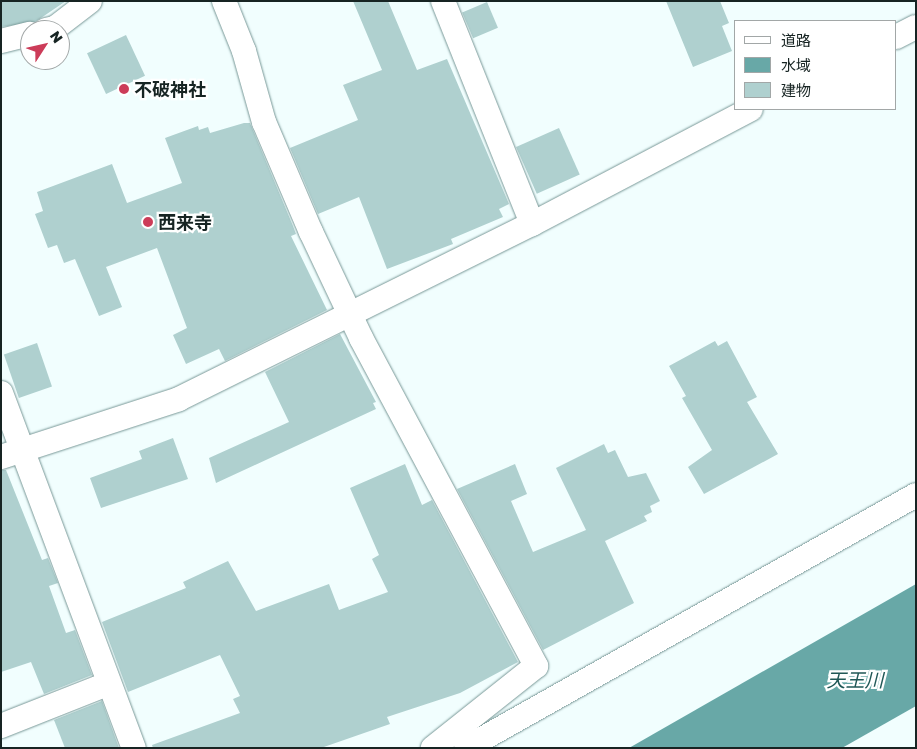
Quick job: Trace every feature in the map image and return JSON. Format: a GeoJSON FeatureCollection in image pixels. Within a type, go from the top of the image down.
{"type":"FeatureCollection","features":[{"type":"Feature","properties":{"kind":"street"},"geometry":{"type":"LineString","coordinates":[[65,20],[90,1]]}},
{"type":"Feature","properties":{"kind":"street"},"geometry":{"type":"LineString","coordinates":[[224,1],[244,51],[264,122],[352,314],[536,666],[433,748]]}},
{"type":"Feature","properties":{"kind":"street"},"geometry":{"type":"LineString","coordinates":[[442,1],[532,224]]}},
{"type":"Feature","properties":{"kind":"street"},"geometry":{"type":"LineString","coordinates":[[897,36],[916,27]]}},
{"type":"Feature","properties":{"kind":"street"},"geometry":{"type":"LineString","coordinates":[[1,41],[20,36]]}},
{"type":"Feature","properties":{"kind":"street"},"geometry":{"type":"LineString","coordinates":[[12,454],[179,399],[532,224],[749,110]]}},
{"type":"Feature","properties":{"kind":"street"},"geometry":{"type":"LineString","coordinates":[[1,393],[12,454],[134,748]]}},
{"type":"Feature","properties":{"kind":"street"},"geometry":{"type":"LineString","coordinates":[[466,748],[916,495]]}},
{"type":"Feature","properties":{"kind":"street"},"geometry":{"type":"LineString","coordinates":[[1,726],[107,684]]}},
{"type":"Feature","properties":{"kind":"water","name":"天王川"},"geometry":{"type":"Polygon","coordinates":[[[916,584],[916,706],[842,748],[629,748],[916,584]]]}},
{"type":"Feature","properties":{"kind":"building"},"geometry":{"type":"Polygon","coordinates":[[[1,1],[66,1],[38,20],[20,20],[20,24],[1,27],[1,1]]]}},
{"type":"Feature","properties":{"kind":"building"},"geometry":{"type":"Polygon","coordinates":[[[353,1],[388,1],[417,70],[447,59],[509,204],[499,209],[503,217],[451,239],[453,244],[387,269],[359,197],[318,214],[290,148],[358,120],[343,85],[382,70],[353,1]]]}},
{"type":"Feature","properties":{"kind":"building"},"geometry":{"type":"Polygon","coordinates":[[[666,1],[720,1],[729,23],[722,26],[732,51],[693,67],[666,1]]]}},
{"type":"Feature","properties":{"kind":"building"},"geometry":{"type":"Polygon","coordinates":[[[487,2],[498,28],[473,38],[462,13],[487,2]]]}},
{"type":"Feature","properties":{"kind":"building"},"geometry":{"type":"Polygon","coordinates":[[[126,35],[145,76],[106,94],[87,53],[126,35]]]}},
{"type":"Feature","properties":{"kind":"building","name":"西来寺"},"geometry":{"type":"Polygon","coordinates":[[[250,123],[296,234],[291,236],[327,310],[225,361],[219,349],[186,364],[173,335],[187,328],[157,248],[106,267],[122,307],[99,316],[75,259],[64,263],[57,245],[48,248],[35,214],[43,211],[37,192],[112,164],[127,203],[182,183],[165,138],[198,126],[199,130],[208,127],[210,133],[250,123]]]}},
{"type":"Feature","properties":{"kind":"building"},"geometry":{"type":"Polygon","coordinates":[[[559,128],[580,175],[537,194],[516,147],[559,128]]]}},
{"type":"Feature","properties":{"kind":"building"},"geometry":{"type":"Polygon","coordinates":[[[340,334],[376,402],[373,403],[376,409],[216,483],[209,458],[289,422],[265,372],[340,334]]]}},
{"type":"Feature","properties":{"kind":"building"},"geometry":{"type":"Polygon","coordinates":[[[715,341],[718,346],[727,341],[757,397],[747,402],[778,454],[704,494],[688,467],[712,450],[682,398],[686,396],[669,366],[715,341]]]}},
{"type":"Feature","properties":{"kind":"building"},"geometry":{"type":"Polygon","coordinates":[[[37,343],[52,386],[19,398],[4,354],[37,343]]]}},
{"type":"Feature","properties":{"kind":"building"},"geometry":{"type":"Polygon","coordinates":[[[173,438],[188,479],[101,508],[90,478],[142,459],[139,451],[173,438]]]}},
{"type":"Feature","properties":{"kind":"building"},"geometry":{"type":"Polygon","coordinates":[[[604,444],[608,453],[615,450],[628,477],[646,473],[660,501],[650,506],[652,512],[644,516],[647,521],[605,541],[634,603],[543,650],[457,489],[515,464],[527,494],[511,501],[533,552],[586,530],[556,468],[604,444]]]}},
{"type":"Feature","properties":{"kind":"building"},"geometry":{"type":"Polygon","coordinates":[[[405,464],[422,505],[432,500],[518,662],[460,693],[387,717],[390,724],[321,748],[153,748],[152,745],[240,713],[233,699],[240,696],[220,655],[128,692],[102,622],[186,588],[183,582],[228,561],[256,611],[329,584],[339,610],[388,592],[372,559],[379,555],[350,488],[405,464]]]}},
{"type":"Feature","properties":{"kind":"building"},"geometry":{"type":"Polygon","coordinates":[[[1,470],[6,470],[42,560],[48,558],[58,583],[49,586],[66,633],[75,630],[92,675],[44,694],[31,662],[1,672],[1,470]]]}},
{"type":"Feature","properties":{"kind":"building"},"geometry":{"type":"Polygon","coordinates":[[[102,701],[119,748],[65,748],[54,720],[102,701]]]}},
{"type":"Feature","properties":{"kind":"place","name":"不破神社"},"geometry":{"type":"Point","coordinates":[124,89]}},
{"type":"Feature","properties":{"kind":"place","name":"西来寺"},"geometry":{"type":"Point","coordinates":[148,222]}}]}
